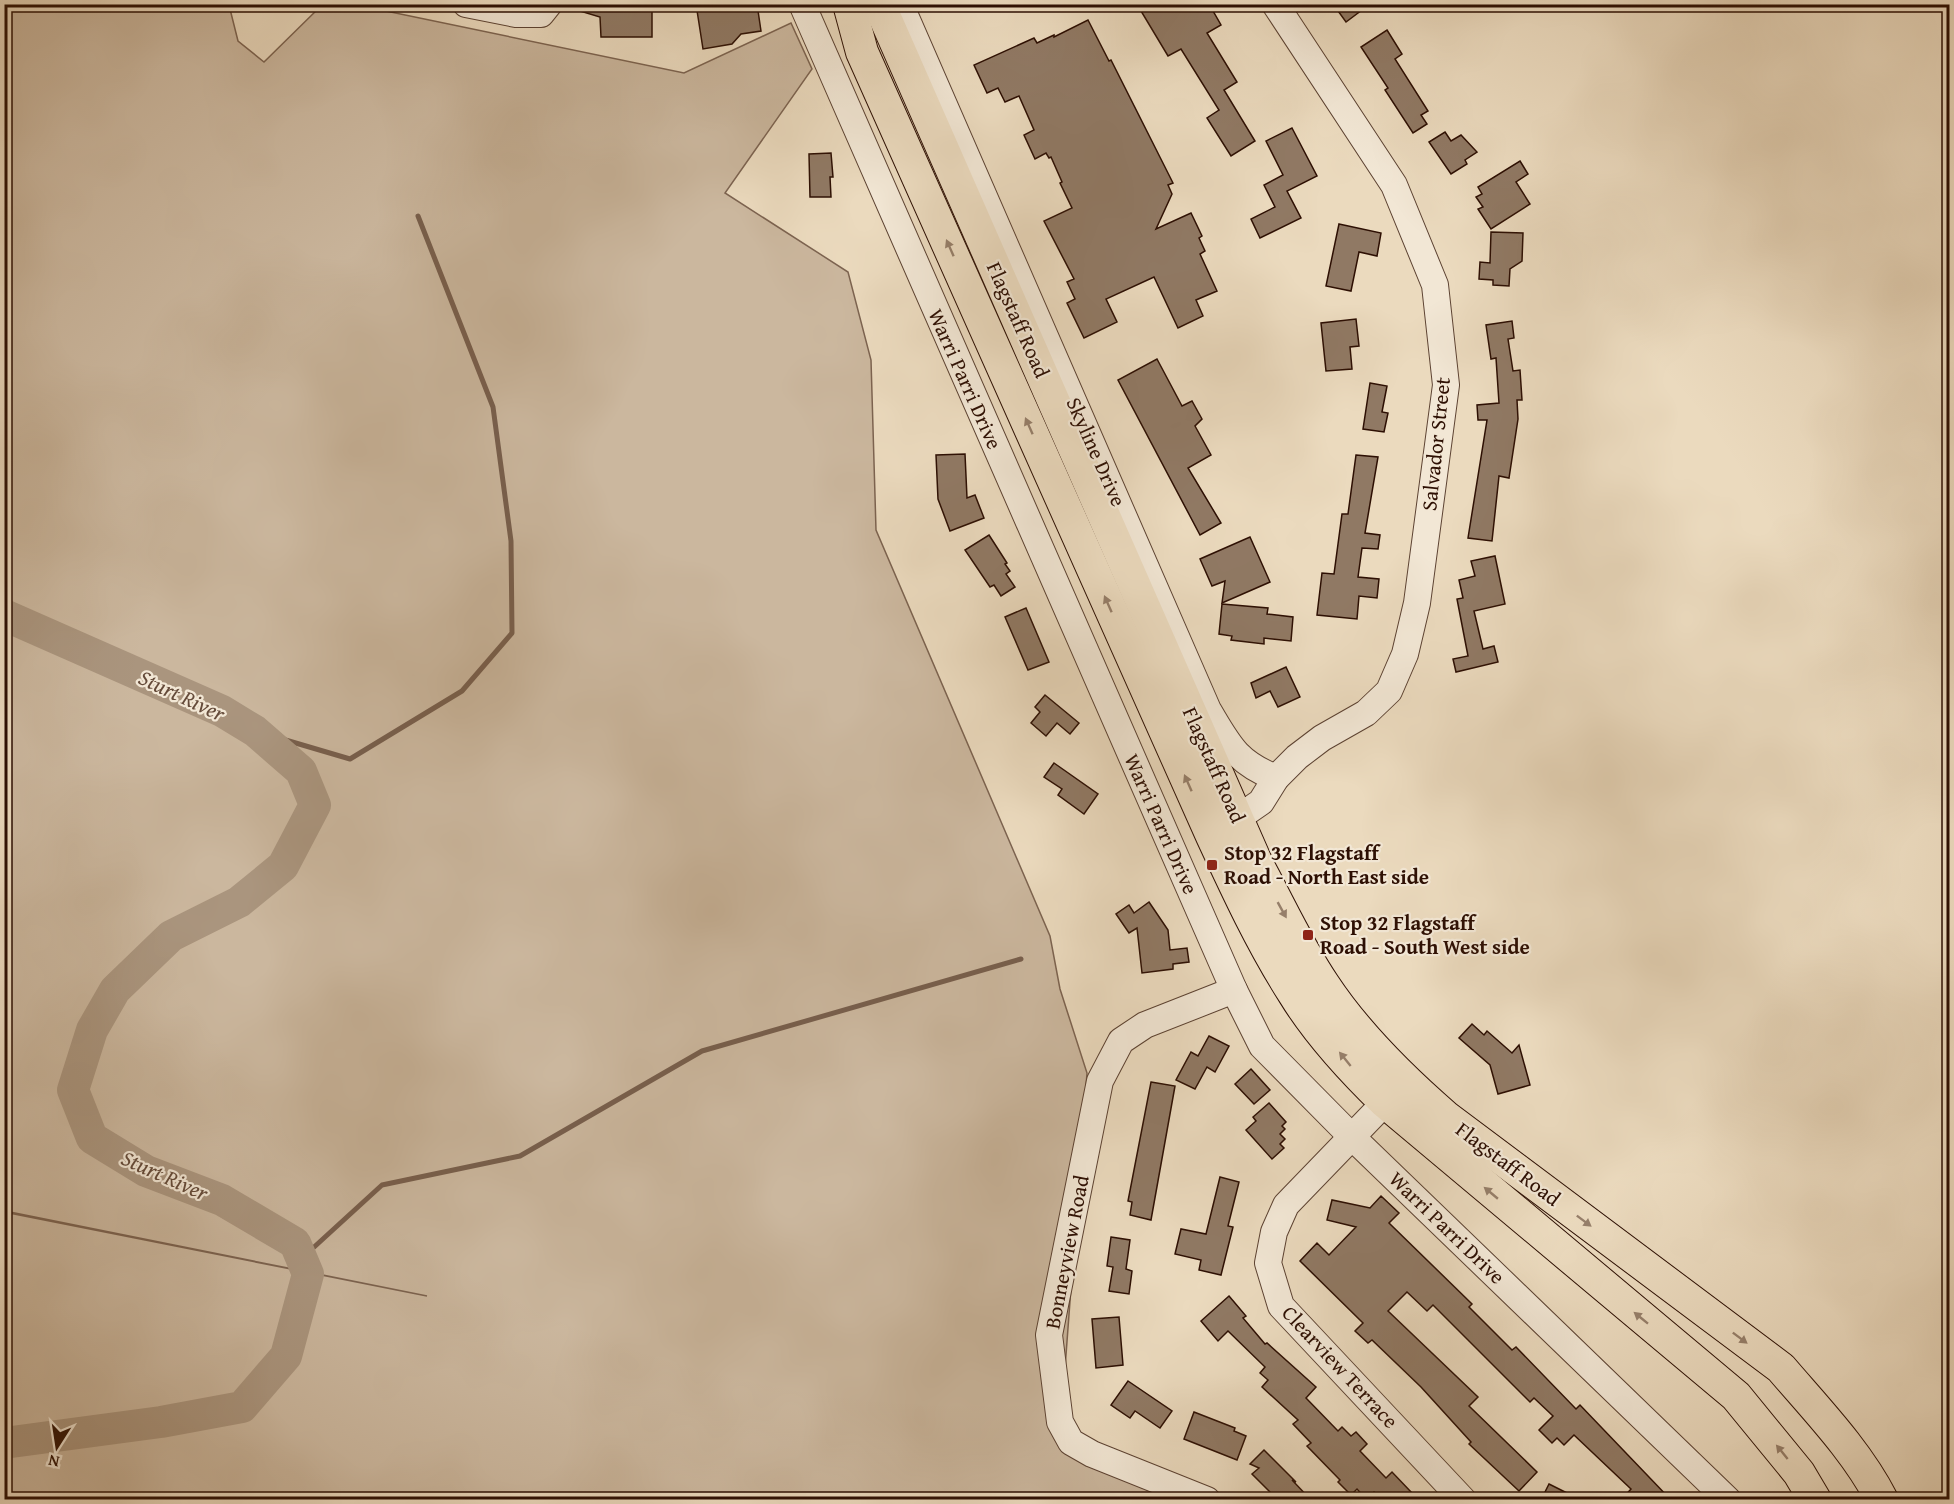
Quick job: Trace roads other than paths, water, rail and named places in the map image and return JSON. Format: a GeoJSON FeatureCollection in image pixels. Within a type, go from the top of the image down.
{"type":"FeatureCollection","features":[{"type":"Feature","properties":{"kind":"main road","name":"Flagstaff Road"},"geometry":{"type":"LineString","coordinates":[[849,4],[862,52],[1212,836],[1255,926],[1294,996],[1358,1075],[1446,1116],[1781,1368],[1824,1419],[1875,1486],[1882,1500]]}},
{"type":"Feature","properties":{"kind":"main road","name":"Flagstaff Road"},"geometry":{"type":"LineString","coordinates":[[879,4],[1257,864],[1323,984],[1356,1027],[1395,1092],[1737,1396],[1799,1473],[1815,1500]]}},
{"type":"Feature","properties":{"kind":"street"},"geometry":{"type":"LineString","coordinates":[[466,4],[516,14],[541,14],[549,4]]}},
{"type":"Feature","properties":{"kind":"street","name":"Warri Parri Drive"},"geometry":{"type":"LineString","coordinates":[[802,4],[1234,990],[1262,1046],[1351,1136],[1728,1500]]}},
{"type":"Feature","properties":{"kind":"street","name":"Skyline Drive"},"geometry":{"type":"LineString","coordinates":[[900,4],[1208,710],[1234,753],[1260,771],[1276,778]]}},
{"type":"Feature","properties":{"kind":"street","name":"Salvador Street"},"geometry":{"type":"LineString","coordinates":[[1212,836],[1261,802],[1276,778],[1297,757],[1322,738],[1366,713],[1389,691],[1401,663],[1417,603],[1446,385],[1435,285],[1394,184],[1275,4]]}},
{"type":"Feature","properties":{"kind":"street","name":"Bonneyview Road"},"geometry":{"type":"LineString","coordinates":[[1207,1500],[1092,1454],[1071,1442],[1060,1422],[1049,1335],[1100,1081],[1121,1041],[1145,1025],[1234,990]]}},
{"type":"Feature","properties":{"kind":"street","name":"Clearview Terrace"},"geometry":{"type":"LineString","coordinates":[[1395,1092],[1286,1205],[1274,1232],[1269,1263],[1281,1306],[1463,1500]]}},
{"type":"Feature","properties":{"kind":"waterway"},"geometry":{"type":"LineString","coordinates":[[255,731],[350,759],[462,691],[512,633],[511,541],[493,407],[418,216]]}},
{"type":"Feature","properties":{"kind":"waterway","name":"Sturt River"},"geometry":{"type":"LineString","coordinates":[[4,615],[222,711],[255,731],[301,771],[315,805],[283,866],[239,902],[171,936],[115,990],[92,1030],[73,1090],[92,1138],[146,1171],[222,1200],[295,1243],[308,1274],[286,1356],[242,1407],[161,1422],[4,1443]]}},
{"type":"Feature","properties":{"kind":"waterway"},"geometry":{"type":"LineString","coordinates":[[301,1259],[382,1185],[520,1156],[702,1051],[1021,959]]}},
{"type":"Feature","properties":{"kind":"place","name":"Stop 32 Flagstaff Road - North East side"},"geometry":{"type":"Point","coordinates":[1212,865]}},
{"type":"Feature","properties":{"kind":"place","name":"Stop 32 Flagstaff Road - South West side"},"geometry":{"type":"Point","coordinates":[1308,935]}}]}
